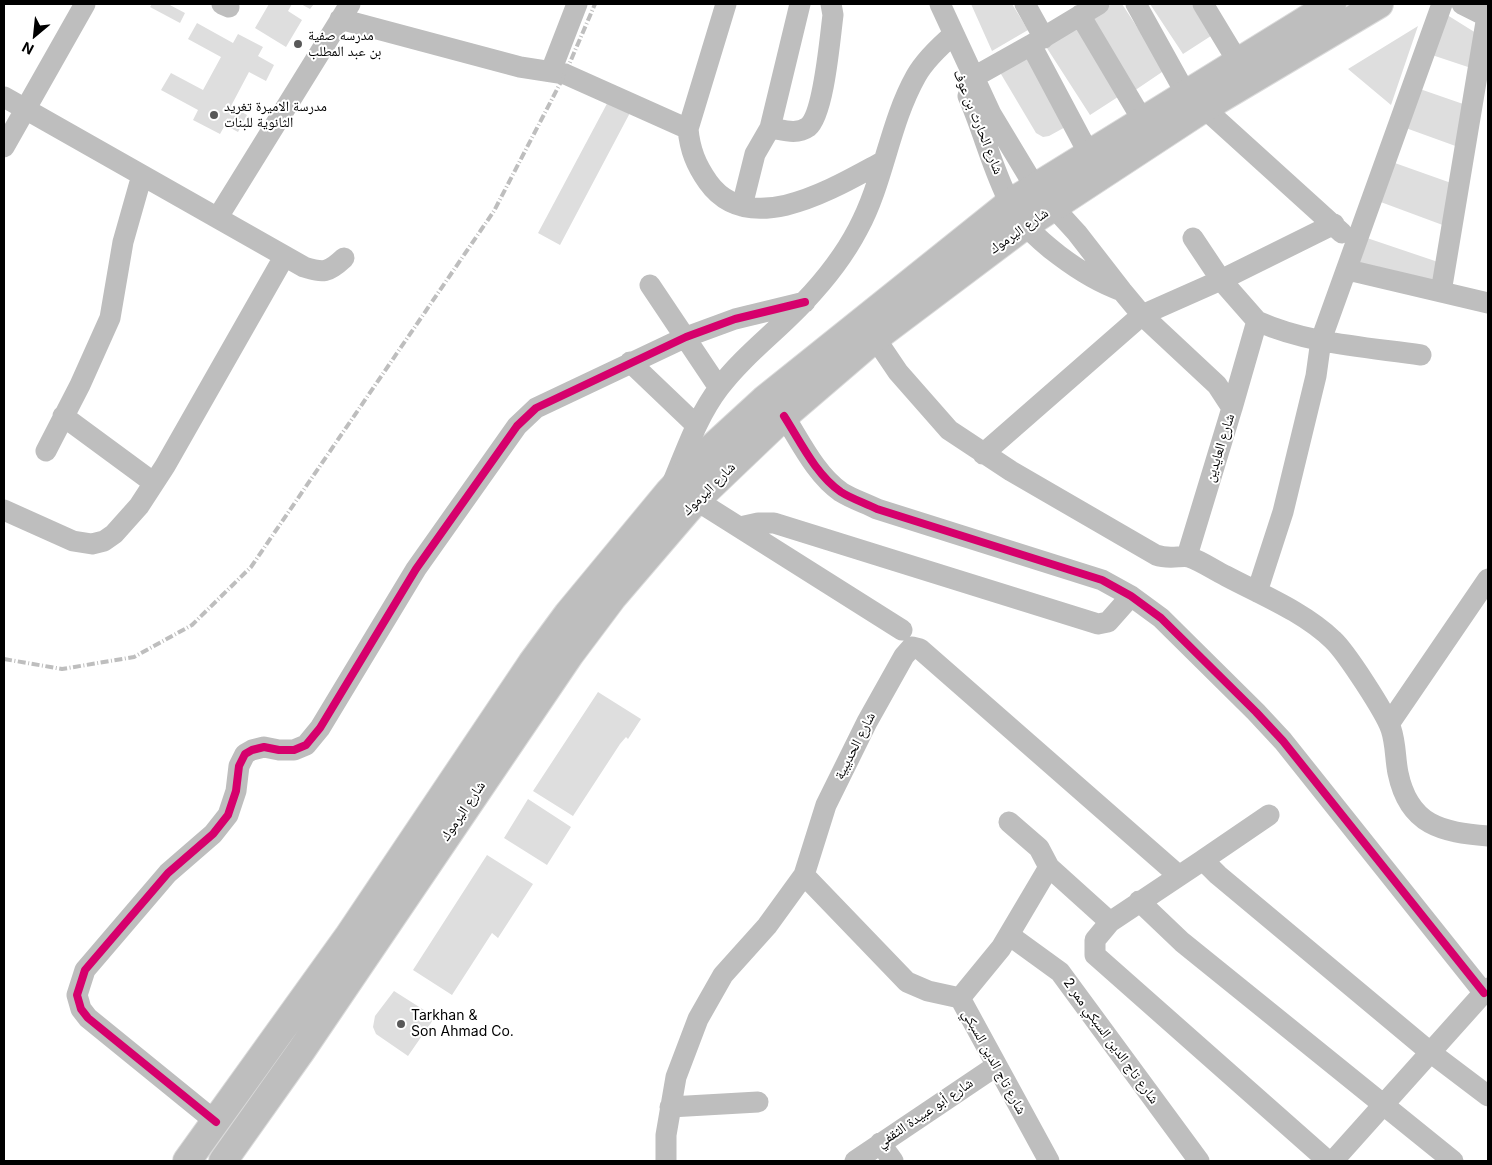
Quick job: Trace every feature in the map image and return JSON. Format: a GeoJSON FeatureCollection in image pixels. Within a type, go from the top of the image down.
{"type":"FeatureCollection","features":[{"type":"Feature","properties":{"kind":"highway","name":"شارع اليرموك"},"geometry":{"type":"LineString","coordinates":[[223,1161],[570,654],[612,598],[696,500],[784,416],[875,338],[1058,212],[1195,101],[1238,62],[1332,4]]}},
{"type":"Feature","properties":{"kind":"highway","name":"شارع اليرموك"},"geometry":{"type":"LineString","coordinates":[[187,1161],[348,937],[532,663],[592,584],[669,492],[705,454],[764,400],[1010,203],[1142,121],[1195,101],[1379,4]]}},
{"type":"Feature","properties":{"kind":"highway"},"geometry":{"type":"LineString","coordinates":[[705,454],[721,476]]}},
{"type":"Feature","properties":{"kind":"highway"},"geometry":{"type":"LineString","coordinates":[[238,1090],[261,1107]]}},
{"type":"Feature","properties":{"kind":"street"},"geometry":{"type":"LineString","coordinates":[[4,147],[85,4]]}},
{"type":"Feature","properties":{"kind":"street"},"geometry":{"type":"LineString","coordinates":[[552,70],[577,4]]}},
{"type":"Feature","properties":{"kind":"street"},"geometry":{"type":"LineString","coordinates":[[726,4],[688,129],[689,145],[697,167],[711,186],[726,200],[742,206],[763,208],[809,198],[884,161]]}},
{"type":"Feature","properties":{"kind":"street"},"geometry":{"type":"LineString","coordinates":[[742,206],[755,154],[770,128],[800,4]]}},
{"type":"Feature","properties":{"kind":"street"},"geometry":{"type":"LineString","coordinates":[[770,128],[793,132],[801,130],[812,122],[822,97],[833,15],[831,4]]}},
{"type":"Feature","properties":{"kind":"street","name":"شارع الحارث بن عوف"},"geometry":{"type":"LineString","coordinates":[[927,4],[974,77],[991,114],[1035,187],[1058,212]]}},
{"type":"Feature","properties":{"kind":"street","name":"شارع الحارث بن عوف"},"geometry":{"type":"LineString","coordinates":[[940,4],[950,38],[1010,203],[1030,230]]}},
{"type":"Feature","properties":{"kind":"street"},"geometry":{"type":"LineString","coordinates":[[1025,4],[1038,41],[1089,154]]}},
{"type":"Feature","properties":{"kind":"street"},"geometry":{"type":"LineString","coordinates":[[1136,4],[1195,101],[1334,224],[1355,245]]}},
{"type":"Feature","properties":{"kind":"street"},"geometry":{"type":"LineString","coordinates":[[1203,4],[1238,62]]}},
{"type":"Feature","properties":{"kind":"street"},"geometry":{"type":"LineString","coordinates":[[1257,592],[1283,512],[1316,376],[1321,340],[1348,270],[1355,245],[1442,4]]}},
{"type":"Feature","properties":{"kind":"street"},"geometry":{"type":"LineString","coordinates":[[1441,292],[1488,17],[1462,4]]}},
{"type":"Feature","properties":{"kind":"street"},"geometry":{"type":"LineString","coordinates":[[974,77],[1038,41],[1089,8],[1142,121]]}},
{"type":"Feature","properties":{"kind":"street"},"geometry":{"type":"LineString","coordinates":[[218,217],[345,11],[520,67],[552,70],[592,85],[688,129]]}},
{"type":"Feature","properties":{"kind":"street"},"geometry":{"type":"LineString","coordinates":[[669,492],[696,424],[719,388],[742,361],[805,302],[858,228],[916,75],[950,38]]}},
{"type":"Feature","properties":{"kind":"street"},"geometry":{"type":"LineString","coordinates":[[4,97],[304,267],[322,272],[334,267],[344,258]]}},
{"type":"Feature","properties":{"kind":"street"},"geometry":{"type":"LineString","coordinates":[[46,451],[110,318],[122,242],[142,175]]}},
{"type":"Feature","properties":{"kind":"street","name":"شارع العايدين"},"geometry":{"type":"LineString","coordinates":[[1058,212],[1142,315],[1217,385],[1232,408],[1187,556]]}},
{"type":"Feature","properties":{"kind":"street"},"geometry":{"type":"LineString","coordinates":[[984,454],[1142,315],[1221,280],[1334,224]]}},
{"type":"Feature","properties":{"kind":"street","name":"شارع العايدين"},"geometry":{"type":"LineString","coordinates":[[1030,230],[1088,276],[1100,283],[1122,291]]}},
{"type":"Feature","properties":{"kind":"street"},"geometry":{"type":"LineString","coordinates":[[1193,238],[1221,280],[1257,321],[1282,332],[1321,340],[1421,355]]}},
{"type":"Feature","properties":{"kind":"street"},"geometry":{"type":"LineString","coordinates":[[4,510],[73,541],[92,544],[104,541],[121,527],[154,483],[284,256]]}},
{"type":"Feature","properties":{"kind":"street"},"geometry":{"type":"LineString","coordinates":[[1348,270],[1488,303]]}},
{"type":"Feature","properties":{"kind":"street"},"geometry":{"type":"LineString","coordinates":[[650,285],[719,388]]}},
{"type":"Feature","properties":{"kind":"street"},"geometry":{"type":"LineString","coordinates":[[216,1122],[88,1018],[81,1009],[77,995],[85,970],[168,873],[213,834],[228,815],[236,791],[239,766],[246,754],[252,750],[264,747],[294,750],[306,745],[320,728],[416,570],[517,426],[536,408],[686,337],[735,319],[805,302]]}},
{"type":"Feature","properties":{"kind":"street"},"geometry":{"type":"LineString","coordinates":[[1232,408],[1257,321]]}},
{"type":"Feature","properties":{"kind":"street"},"geometry":{"type":"LineString","coordinates":[[875,338],[898,372],[933,415],[949,430],[984,454],[1156,555],[1166,558],[1187,556],[1257,592],[1312,624],[1335,642],[1389,724],[1395,745],[1398,774],[1404,792],[1423,819],[1432,826],[1444,830],[1488,836]]}},
{"type":"Feature","properties":{"kind":"street"},"geometry":{"type":"LineString","coordinates":[[630,362],[696,424]]}},
{"type":"Feature","properties":{"kind":"street"},"geometry":{"type":"LineString","coordinates":[[64,416],[154,483]]}},
{"type":"Feature","properties":{"kind":"street"},"geometry":{"type":"LineString","coordinates":[[784,416],[832,485],[851,497],[936,528],[1102,580],[1131,596],[1197,652],[1283,741],[1486,990],[1334,1161]]}},
{"type":"Feature","properties":{"kind":"street"},"geometry":{"type":"LineString","coordinates":[[696,500],[902,630]]}},
{"type":"Feature","properties":{"kind":"street"},"geometry":{"type":"LineString","coordinates":[[740,527],[758,523],[774,523],[1098,624],[1108,622],[1131,596]]}},
{"type":"Feature","properties":{"kind":"street"},"geometry":{"type":"LineString","coordinates":[[1389,724],[1488,579]]}},
{"type":"Feature","properties":{"kind":"street","name":"شارع الحديبية"},"geometry":{"type":"LineString","coordinates":[[663,1160],[670,1107],[685,1049],[708,999],[723,975],[767,926],[804,874],[826,805],[867,722],[904,656],[912,646],[920,649],[1178,875]]}},
{"type":"Feature","properties":{"kind":"street"},"geometry":{"type":"LineString","coordinates":[[1269,815],[1110,922],[1100,933],[1093,946],[1095,955],[1101,962],[1328,1161]]}},
{"type":"Feature","properties":{"kind":"street"},"geometry":{"type":"LineString","coordinates":[[1009,822],[1039,848],[1049,867],[1110,922]]}},
{"type":"Feature","properties":{"kind":"street"},"geometry":{"type":"LineString","coordinates":[[1202,860],[1430,1052],[1488,1096]]}},
{"type":"Feature","properties":{"kind":"street","name":"شارع تاج الدين السبكي"},"geometry":{"type":"LineString","coordinates":[[1049,867],[991,962],[960,998],[1049,1161]]}},
{"type":"Feature","properties":{"kind":"street"},"geometry":{"type":"LineString","coordinates":[[804,874],[907,982],[928,991],[960,998]]}},
{"type":"Feature","properties":{"kind":"street"},"geometry":{"type":"LineString","coordinates":[[1139,901],[1182,942],[1453,1161]]}},
{"type":"Feature","properties":{"kind":"street","name":"شارع تاج الدين السبكي ممر 2"},"geometry":{"type":"LineString","coordinates":[[1009,935],[1060,972],[1199,1161]]}},
{"type":"Feature","properties":{"kind":"street","name":"شارع أبو عبيدة الثقفي"},"geometry":{"type":"LineString","coordinates":[[855,1161],[996,1066]]}},
{"type":"Feature","properties":{"kind":"street"},"geometry":{"type":"LineString","coordinates":[[670,1107],[758,1102]]}},
{"type":"Feature","properties":{"kind":"street"},"geometry":{"type":"LineString","coordinates":[[880,1143],[893,1161]]}},
{"type":"Feature","properties":{"kind":"building"},"geometry":{"type":"Polygon","coordinates":[[[152,4],[168,4],[185,13],[180,23],[150,7],[152,4]]]}},
{"type":"Feature","properties":{"kind":"building"},"geometry":{"type":"Polygon","coordinates":[[[269,4],[292,4],[288,11],[302,20],[286,47],[255,28],[269,4]]]}},
{"type":"Feature","properties":{"kind":"building"},"geometry":{"type":"Polygon","coordinates":[[[301,4],[314,4],[310,9],[301,4]]]}},
{"type":"Feature","properties":{"kind":"building"},"geometry":{"type":"Polygon","coordinates":[[[971,4],[1012,4],[1028,30],[992,51],[971,4]]]}},
{"type":"Feature","properties":{"kind":"building"},"geometry":{"type":"Polygon","coordinates":[[[1112,4],[1122,4],[1165,70],[1134,91],[1087,20],[1112,4]]]}},
{"type":"Feature","properties":{"kind":"building"},"geometry":{"type":"Polygon","coordinates":[[[1150,4],[1194,4],[1214,34],[1183,54],[1150,4]]]}},
{"type":"Feature","properties":{"kind":"building"},"geometry":{"type":"Polygon","coordinates":[[[1444,13],[1476,33],[1471,68],[1429,54],[1444,13]]]}},
{"type":"Feature","properties":{"kind":"building"},"geometry":{"type":"Polygon","coordinates":[[[1074,22],[1121,95],[1090,115],[1043,42],[1074,22]]]}},
{"type":"Feature","properties":{"kind":"building"},"geometry":{"type":"Polygon","coordinates":[[[197,23],[233,43],[238,34],[263,47],[258,56],[274,65],[266,81],[249,72],[231,106],[247,115],[238,132],[225,125],[220,134],[193,120],[198,110],[161,90],[171,73],[203,90],[221,57],[188,39],[197,23]]]}},
{"type":"Feature","properties":{"kind":"building"},"geometry":{"type":"Polygon","coordinates":[[[1418,26],[1391,105],[1348,69],[1418,26]]]}},
{"type":"Feature","properties":{"kind":"building"},"geometry":{"type":"Polygon","coordinates":[[[1025,53],[1069,125],[1049,136],[1043,137],[1036,133],[998,69],[1025,53]]]}},
{"type":"Feature","properties":{"kind":"building"},"geometry":{"type":"Polygon","coordinates":[[[1417,88],[1466,105],[1461,148],[1403,127],[1417,88]]]}},
{"type":"Feature","properties":{"kind":"building"},"geometry":{"type":"Polygon","coordinates":[[[610,98],[632,109],[560,245],[538,233],[610,98]]]}},
{"type":"Feature","properties":{"kind":"building"},"geometry":{"type":"Polygon","coordinates":[[[1392,162],[1454,184],[1448,227],[1378,201],[1392,162]]]}},
{"type":"Feature","properties":{"kind":"building"},"geometry":{"type":"Polygon","coordinates":[[[1364,237],[1441,263],[1436,281],[1356,264],[1364,237]]]}},
{"type":"Feature","properties":{"kind":"building"},"geometry":{"type":"Polygon","coordinates":[[[598,692],[641,719],[628,739],[626,737],[620,744],[573,816],[533,791],[598,692]]]}},
{"type":"Feature","properties":{"kind":"building"},"geometry":{"type":"Polygon","coordinates":[[[528,799],[571,827],[547,865],[504,838],[528,799]]]}},
{"type":"Feature","properties":{"kind":"building"},"geometry":{"type":"Polygon","coordinates":[[[487,855],[533,884],[498,938],[492,933],[452,995],[413,970],[487,855]]]}},
{"type":"Feature","properties":{"kind":"building","name":"Tarkhan & Son Ahmad Co."},"geometry":{"type":"Polygon","coordinates":[[[394,991],[435,1017],[408,1056],[376,1034],[373,1027],[375,1016],[394,991]]]}},
{"type":"Feature","properties":{"kind":"railway"},"geometry":{"type":"LineString","coordinates":[[4,659],[62,669],[134,657],[192,625],[251,567],[494,211],[565,74],[595,4]]}},
{"type":"Feature","properties":{"kind":"cycle path"},"geometry":{"type":"LineString","coordinates":[[216,1122],[88,1018],[81,1009],[77,995],[85,970],[168,873],[213,834],[228,815],[236,791],[239,766],[245,754],[264,747],[294,750],[306,745],[320,728],[416,569],[517,426],[536,408],[686,337],[735,319],[805,302]]}},
{"type":"Feature","properties":{"kind":"cycle path"},"geometry":{"type":"LineString","coordinates":[[784,416],[816,467],[841,492],[877,509],[1102,580],[1131,596],[1161,618],[1283,741],[1484,993]]}},
{"type":"Feature","properties":{"kind":"place","name":"مدرسه صفية بن عبد المطلب"},"geometry":{"type":"Point","coordinates":[298,44]}},
{"type":"Feature","properties":{"kind":"place","name":"مدرسة الاميرة تغريد الثانوية للبنات"},"geometry":{"type":"Point","coordinates":[214,115]}},
{"type":"Feature","properties":{"kind":"place","name":"Tarkhan & Son Ahmad Co."},"geometry":{"type":"Point","coordinates":[401,1024]}}]}
